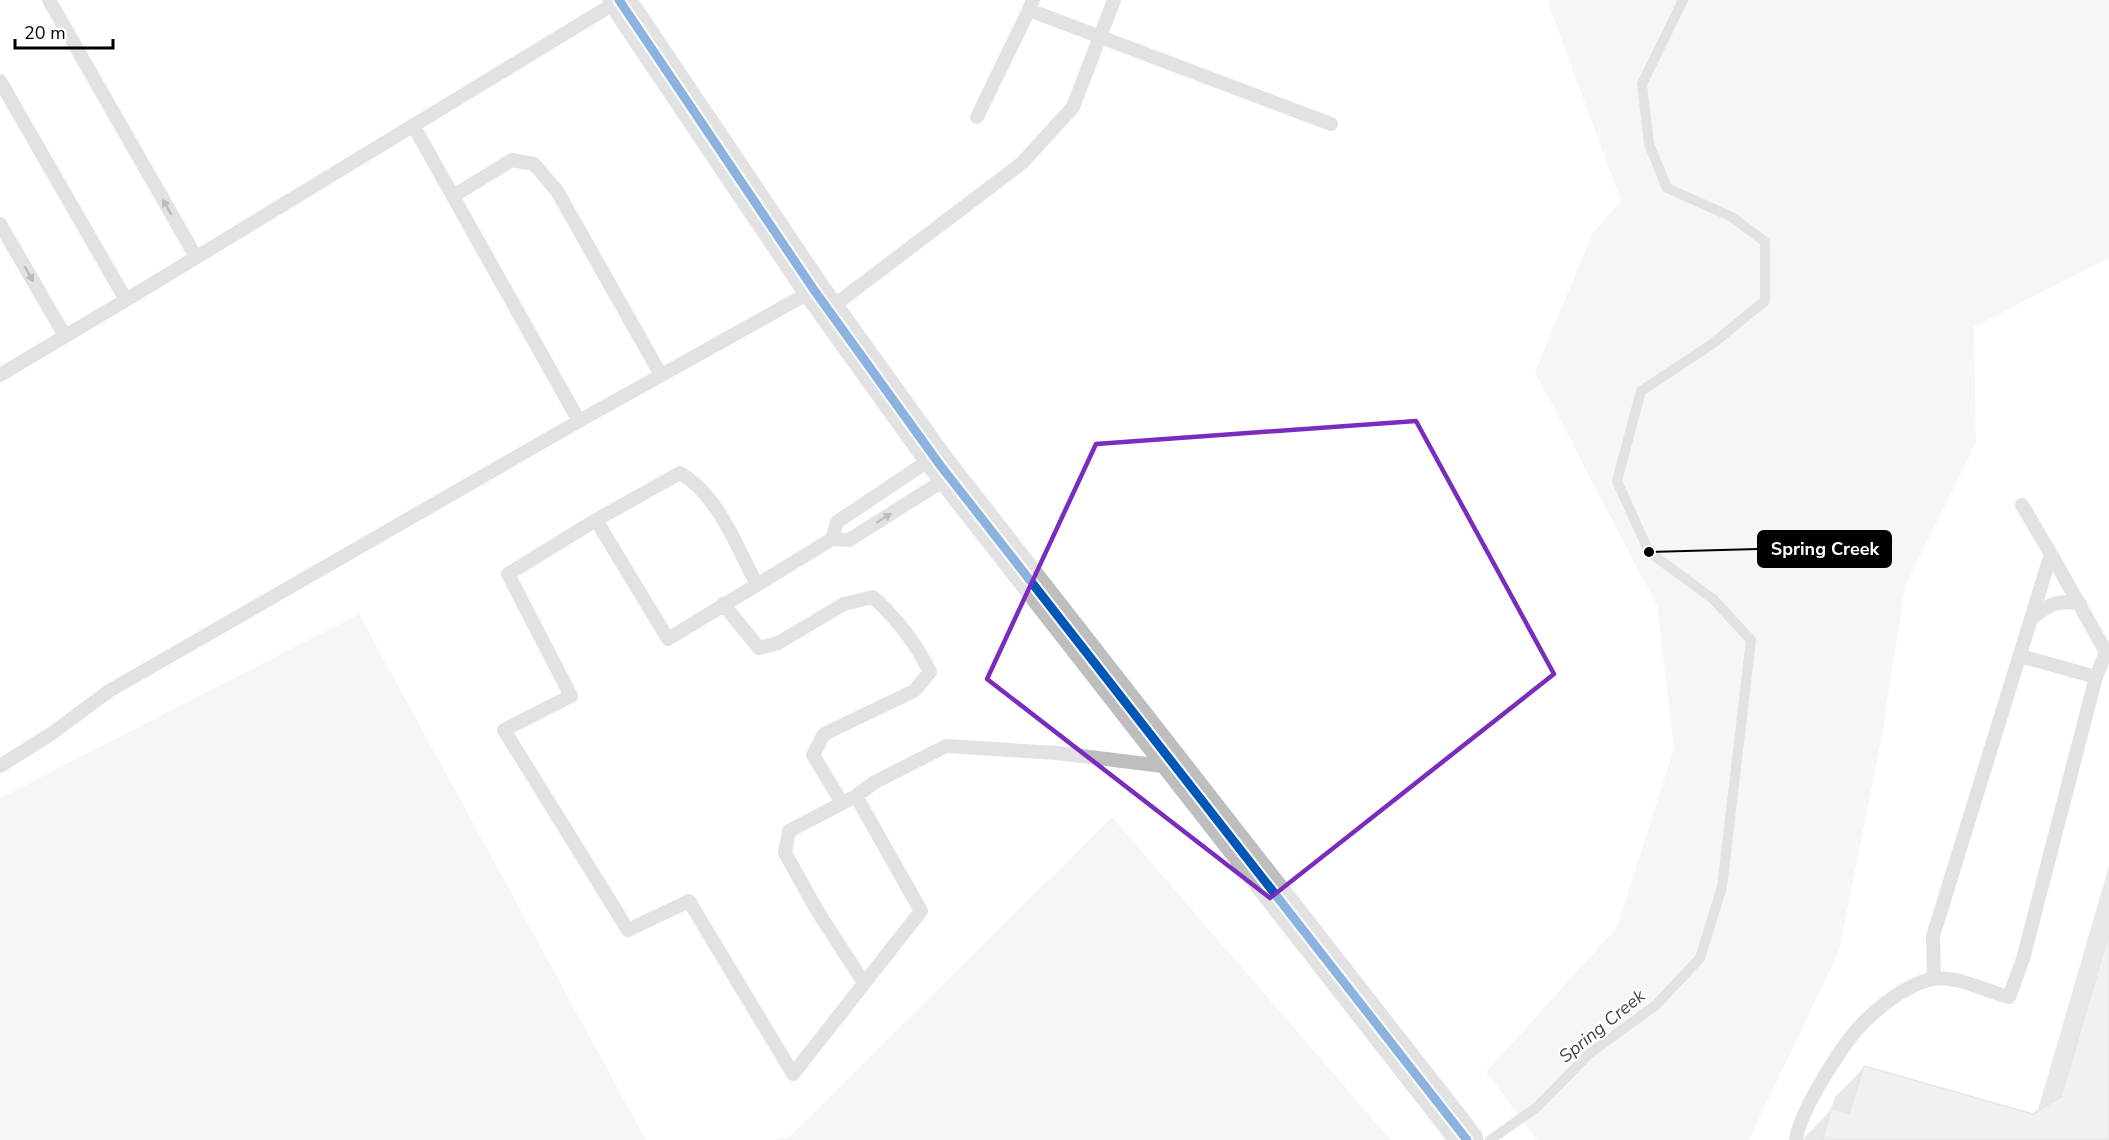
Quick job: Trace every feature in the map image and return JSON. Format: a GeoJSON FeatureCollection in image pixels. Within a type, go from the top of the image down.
{"type":"FeatureCollection","features":[{"type":"Feature","properties":{"kind":"street"},"geometry":{"type":"LineString","coordinates":[[619,0],[821,300],[941,467],[1467,1140]]}},
{"type":"Feature","properties":{"kind":"lane"},"geometry":{"type":"LineString","coordinates":[[49,0],[196,257]]}},
{"type":"Feature","properties":{"kind":"lane"},"geometry":{"type":"LineString","coordinates":[[0,375],[619,0]]}},
{"type":"Feature","properties":{"kind":"lane"},"geometry":{"type":"LineString","coordinates":[[0,766],[41,741],[109,691],[579,421],[662,375],[821,300],[1022,163],[1072,107],[1114,0]]}},
{"type":"Feature","properties":{"kind":"lane"},"geometry":{"type":"LineString","coordinates":[[977,117],[1031,5],[1099,35],[1331,124]]}},
{"type":"Feature","properties":{"kind":"lane"},"geometry":{"type":"LineString","coordinates":[[0,81],[126,300]]}},
{"type":"Feature","properties":{"kind":"lane"},"geometry":{"type":"LineString","coordinates":[[413,125],[579,421]]}},
{"type":"Feature","properties":{"kind":"lane"},"geometry":{"type":"LineString","coordinates":[[453,196],[512,160],[534,164],[557,191],[662,375]]}},
{"type":"Feature","properties":{"kind":"lane"},"geometry":{"type":"LineString","coordinates":[[0,224],[65,336]]}},
{"type":"Feature","properties":{"kind":"lane"},"geometry":{"type":"LineString","coordinates":[[832,539],[837,522],[941,467]]}},
{"type":"Feature","properties":{"kind":"lane"},"geometry":{"type":"LineString","coordinates":[[596,520],[668,639],[756,583],[832,539],[849,540],[941,467]]}},
{"type":"Feature","properties":{"kind":"lane"},"geometry":{"type":"LineString","coordinates":[[756,583],[711,500],[695,482],[680,473],[596,520],[508,574],[571,696],[504,730],[628,930],[689,901],[793,1074],[921,911],[856,796]]}},
{"type":"Feature","properties":{"kind":"lane"},"geometry":{"type":"LineString","coordinates":[[1796,1140],[1798,1125],[1815,1092],[1865,1020],[1887,1002],[1934,978],[1965,983],[2008,997],[2023,959],[2096,677],[2106,652],[2022,505]]}},
{"type":"Feature","properties":{"kind":"lane"},"geometry":{"type":"LineString","coordinates":[[1934,978],[1933,936],[2051,554]]}},
{"type":"Feature","properties":{"kind":"lane"},"geometry":{"type":"LineString","coordinates":[[723,604],[759,648],[778,643],[844,604],[873,597],[891,614],[920,652],[930,672],[914,691],[824,734],[813,755],[842,802]]}},
{"type":"Feature","properties":{"kind":"lane"},"geometry":{"type":"LineString","coordinates":[[2032,618],[2054,602],[2068,600],[2079,604]]}},
{"type":"Feature","properties":{"kind":"lane"},"geometry":{"type":"LineString","coordinates":[[2020,656],[2096,677]]}},
{"type":"Feature","properties":{"kind":"lane"},"geometry":{"type":"LineString","coordinates":[[864,983],[818,912],[785,853],[789,831],[856,796],[875,782],[946,746],[1057,753],[1176,768]]}},
{"type":"Feature","properties":{"kind":"highlighted area"},"geometry":{"type":"Polygon","coordinates":[[[1416,421],[1554,674],[1270,898],[987,679],[1096,444],[1416,421]]]}},
{"type":"Feature","properties":{"kind":"shaded area"},"geometry":{"type":"Polygon","coordinates":[[[1547,0],[2109,0],[2109,258],[1974,327],[1976,443],[1905,587],[1882,736],[1839,951],[1749,1140],[1537,1140],[1486,1072],[1617,927],[1674,748],[1657,606],[1535,372],[1592,234],[1621,201],[1547,0]]]}},
{"type":"Feature","properties":{"kind":"shaded area"},"geometry":{"type":"Polygon","coordinates":[[[359,614],[646,1140],[0,1140],[0,798],[359,614]]]}},
{"type":"Feature","properties":{"kind":"shaded area"},"geometry":{"type":"Polygon","coordinates":[[[1112,817],[1391,1140],[775,1140],[790,1136],[1112,817]]]}},
{"type":"Feature","properties":{"kind":"building"},"geometry":{"type":"Polygon","coordinates":[[[2109,933],[2109,1140],[1823,1140],[1831,1108],[1849,1113],[1864,1066],[2033,1114],[2061,1097],[2109,933]]]}},
{"type":"Feature","properties":{"kind":"waterway","name":"Spring Creek"},"geometry":{"type":"LineString","coordinates":[[1490,1140],[1537,1107],[1589,1054],[1656,1005],[1700,958],[1722,887],[1751,640],[1713,599],[1649,552],[1617,481],[1641,391],[1712,344],[1765,301],[1765,242],[1732,217],[1667,188],[1649,144],[1642,84],[1683,0]]}},
{"type":"Feature","properties":{"kind":"cycle path"},"geometry":{"type":"LineString","coordinates":[[619,0],[814,290],[940,465],[1467,1140]]}},
{"type":"Feature","properties":{"kind":"place","name":"Spring Creek"},"geometry":{"type":"Point","coordinates":[1649,552]}}]}
